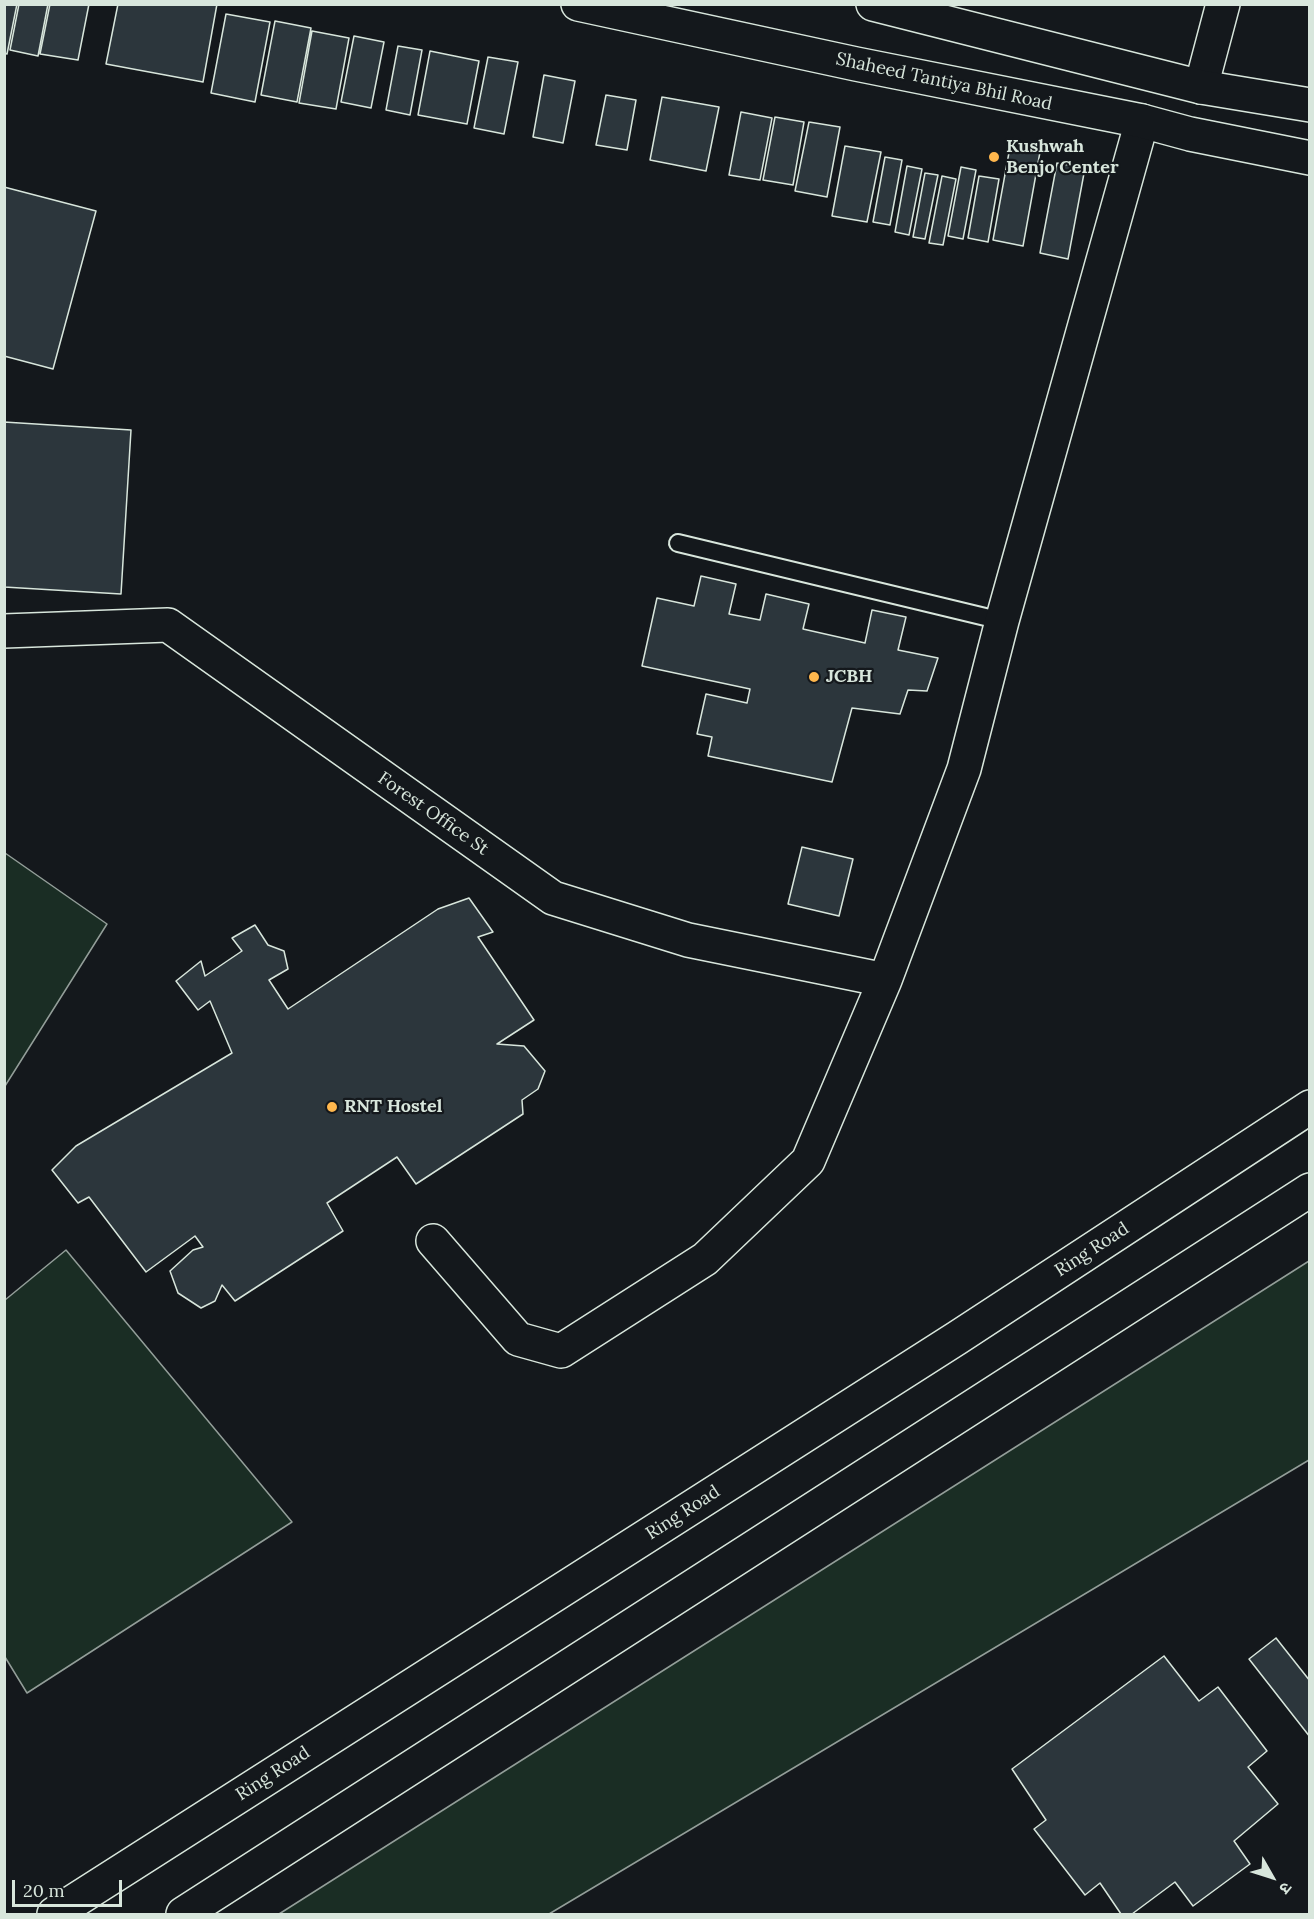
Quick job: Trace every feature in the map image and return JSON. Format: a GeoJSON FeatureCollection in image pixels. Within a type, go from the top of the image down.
{"type":"FeatureCollection","features":[{"type":"Feature","properties":{"kind":"main road","name":"Shaheed Tantiya Bhil Road"},"geometry":{"type":"LineString","coordinates":[[578,4],[1310,158]]}},
{"type":"Feature","properties":{"kind":"main road"},"geometry":{"type":"LineString","coordinates":[[873,4],[1201,87],[1310,105]]}},
{"type":"Feature","properties":{"kind":"main road"},"geometry":{"type":"LineString","coordinates":[[1201,87],[1223,4]]}},
{"type":"Feature","properties":{"kind":"main road"},"geometry":{"type":"LineString","coordinates":[[433,1242],[518,1339],[561,1351],[705,1259],[808,1161],[885,980],[964,769],[1002,621],[1142,121]]}},
{"type":"Feature","properties":{"kind":"main road","name":"Forest Office St"},"geometry":{"type":"LineString","coordinates":[[4,631],[168,625],[553,898],[688,940],[885,980]]}},
{"type":"Feature","properties":{"kind":"main road","name":"Ring Road"},"geometry":{"type":"LineString","coordinates":[[54,1914],[957,1338],[1310,1107]]}},
{"type":"Feature","properties":{"kind":"main road"},"geometry":{"type":"LineString","coordinates":[[183,1914],[1310,1190]]}},
{"type":"Feature","properties":{"kind":"lane"},"geometry":{"type":"LineString","coordinates":[[678,543],[1002,621]]}},
{"type":"Feature","properties":{"kind":"green space"},"geometry":{"type":"Polygon","coordinates":[[[5,853],[107,924],[5,1086],[5,853]]]}},
{"type":"Feature","properties":{"kind":"green space"},"geometry":{"type":"Polygon","coordinates":[[[66,1250],[292,1522],[27,1693],[5,1657],[5,1300],[66,1250]]]}},
{"type":"Feature","properties":{"kind":"green space"},"geometry":{"type":"Polygon","coordinates":[[[1309,1261],[1309,1460],[549,1914],[279,1914],[1309,1261]]]}},
{"type":"Feature","properties":{"kind":"building"},"geometry":{"type":"Polygon","coordinates":[[[4,4],[17,4],[7,54],[4,53],[4,4]]]}},
{"type":"Feature","properties":{"kind":"building"},"geometry":{"type":"Polygon","coordinates":[[[19,4],[48,4],[38,56],[10,50],[19,4]]]}},
{"type":"Feature","properties":{"kind":"building"},"geometry":{"type":"Polygon","coordinates":[[[50,4],[89,4],[78,60],[40,54],[50,4]]]}},
{"type":"Feature","properties":{"kind":"building"},"geometry":{"type":"Polygon","coordinates":[[[118,4],[217,4],[203,82],[106,64],[118,4]]]}},
{"type":"Feature","properties":{"kind":"building"},"geometry":{"type":"Polygon","coordinates":[[[226,14],[270,22],[255,102],[211,93],[226,14]]]}},
{"type":"Feature","properties":{"kind":"building"},"geometry":{"type":"Polygon","coordinates":[[[275,21],[311,28],[297,102],[261,95],[275,21]]]}},
{"type":"Feature","properties":{"kind":"building"},"geometry":{"type":"Polygon","coordinates":[[[312,31],[349,38],[336,109],[299,103],[312,31]]]}},
{"type":"Feature","properties":{"kind":"building"},"geometry":{"type":"Polygon","coordinates":[[[354,36],[384,42],[371,108],[341,102],[354,36]]]}},
{"type":"Feature","properties":{"kind":"building"},"geometry":{"type":"Polygon","coordinates":[[[398,46],[422,50],[410,115],[386,110],[398,46]]]}},
{"type":"Feature","properties":{"kind":"building"},"geometry":{"type":"Polygon","coordinates":[[[430,51],[479,61],[467,124],[418,115],[430,51]]]}},
{"type":"Feature","properties":{"kind":"building"},"geometry":{"type":"Polygon","coordinates":[[[488,57],[518,62],[504,134],[474,128],[488,57]]]}},
{"type":"Feature","properties":{"kind":"building"},"geometry":{"type":"Polygon","coordinates":[[[544,75],[575,81],[563,143],[533,137],[544,75]]]}},
{"type":"Feature","properties":{"kind":"building"},"geometry":{"type":"Polygon","coordinates":[[[606,95],[636,100],[627,150],[596,145],[606,95]]]}},
{"type":"Feature","properties":{"kind":"building"},"geometry":{"type":"Polygon","coordinates":[[[662,97],[719,107],[706,171],[650,160],[662,97]]]}},
{"type":"Feature","properties":{"kind":"building"},"geometry":{"type":"Polygon","coordinates":[[[741,112],[772,118],[760,180],[729,175],[741,112]]]}},
{"type":"Feature","properties":{"kind":"building"},"geometry":{"type":"Polygon","coordinates":[[[775,117],[804,122],[793,185],[763,180],[775,117]]]}},
{"type":"Feature","properties":{"kind":"building"},"geometry":{"type":"Polygon","coordinates":[[[809,122],[840,127],[827,197],[795,191],[809,122]]]}},
{"type":"Feature","properties":{"kind":"building"},"geometry":{"type":"Polygon","coordinates":[[[845,146],[881,152],[867,222],[832,216],[845,146]]]}},
{"type":"Feature","properties":{"kind":"building"},"geometry":{"type":"Polygon","coordinates":[[[1010,147],[1040,152],[1023,246],[993,240],[1010,147]]]}},
{"type":"Feature","properties":{"kind":"building"},"geometry":{"type":"Polygon","coordinates":[[[885,157],[902,160],[890,225],[873,222],[885,157]]]}},
{"type":"Feature","properties":{"kind":"building"},"geometry":{"type":"Polygon","coordinates":[[[1057,163],[1085,168],[1068,259],[1040,253],[1057,163]]]}},
{"type":"Feature","properties":{"kind":"building"},"geometry":{"type":"Polygon","coordinates":[[[907,166],[922,169],[909,235],[895,232],[907,166]]]}},
{"type":"Feature","properties":{"kind":"building"},"geometry":{"type":"Polygon","coordinates":[[[961,167],[976,170],[963,239],[948,236],[961,167]]]}},
{"type":"Feature","properties":{"kind":"building"},"geometry":{"type":"Polygon","coordinates":[[[925,173],[938,175],[925,239],[913,237],[925,173]]]}},
{"type":"Feature","properties":{"kind":"building"},"geometry":{"type":"Polygon","coordinates":[[[942,176],[956,179],[943,245],[929,243],[942,176]]]}},
{"type":"Feature","properties":{"kind":"building"},"geometry":{"type":"Polygon","coordinates":[[[979,176],[999,179],[988,242],[968,238],[979,176]]]}},
{"type":"Feature","properties":{"kind":"building"},"geometry":{"type":"Polygon","coordinates":[[[4,187],[96,211],[53,369],[4,356],[4,187]]]}},
{"type":"Feature","properties":{"kind":"building"},"geometry":{"type":"Polygon","coordinates":[[[4,422],[131,430],[121,594],[4,587],[4,422]]]}},
{"type":"Feature","properties":{"kind":"building","name":"JCBH"},"geometry":{"type":"Polygon","coordinates":[[[701,576],[736,584],[729,614],[760,620],[766,594],[809,604],[803,629],[865,643],[872,610],[906,617],[898,650],[938,658],[927,691],[908,690],[900,714],[852,708],[832,782],[708,756],[712,737],[697,734],[706,694],[747,703],[750,689],[642,666],[657,598],[694,606],[701,576]]]}},
{"type":"Feature","properties":{"kind":"building"},"geometry":{"type":"Polygon","coordinates":[[[802,847],[853,859],[839,916],[788,904],[802,847]]]}},
{"type":"Feature","properties":{"kind":"building","name":"RNT Hostel"},"geometry":{"type":"Polygon","coordinates":[[[469,898],[493,932],[478,937],[534,1020],[497,1044],[524,1046],[545,1071],[538,1089],[522,1100],[523,1114],[416,1184],[397,1157],[327,1203],[343,1231],[235,1301],[222,1285],[215,1301],[201,1308],[178,1293],[170,1271],[193,1250],[203,1247],[195,1236],[146,1272],[89,1197],[78,1203],[52,1170],[76,1146],[232,1053],[210,1001],[198,1010],[176,981],[201,961],[205,976],[242,951],[232,938],[255,925],[268,945],[284,951],[288,969],[269,980],[288,1009],[438,909],[469,898]]]}},
{"type":"Feature","properties":{"kind":"building"},"geometry":{"type":"Polygon","coordinates":[[[1276,1638],[1310,1681],[1310,1737],[1249,1659],[1276,1638]]]}},
{"type":"Feature","properties":{"kind":"building"},"geometry":{"type":"Polygon","coordinates":[[[1164,1656],[1199,1701],[1218,1687],[1267,1751],[1248,1767],[1278,1804],[1234,1841],[1250,1864],[1193,1906],[1175,1882],[1132,1914],[1121,1914],[1100,1883],[1085,1895],[1034,1829],[1046,1820],[1012,1769],[1164,1656]]]}},
{"type":"Feature","properties":{"kind":"place","name":"Kushwah Benjo Center"},"geometry":{"type":"Point","coordinates":[994,157]}},
{"type":"Feature","properties":{"kind":"place","name":"JCBH"},"geometry":{"type":"Point","coordinates":[814,677]}},
{"type":"Feature","properties":{"kind":"place","name":"RNT Hostel"},"geometry":{"type":"Point","coordinates":[332,1107]}}]}
